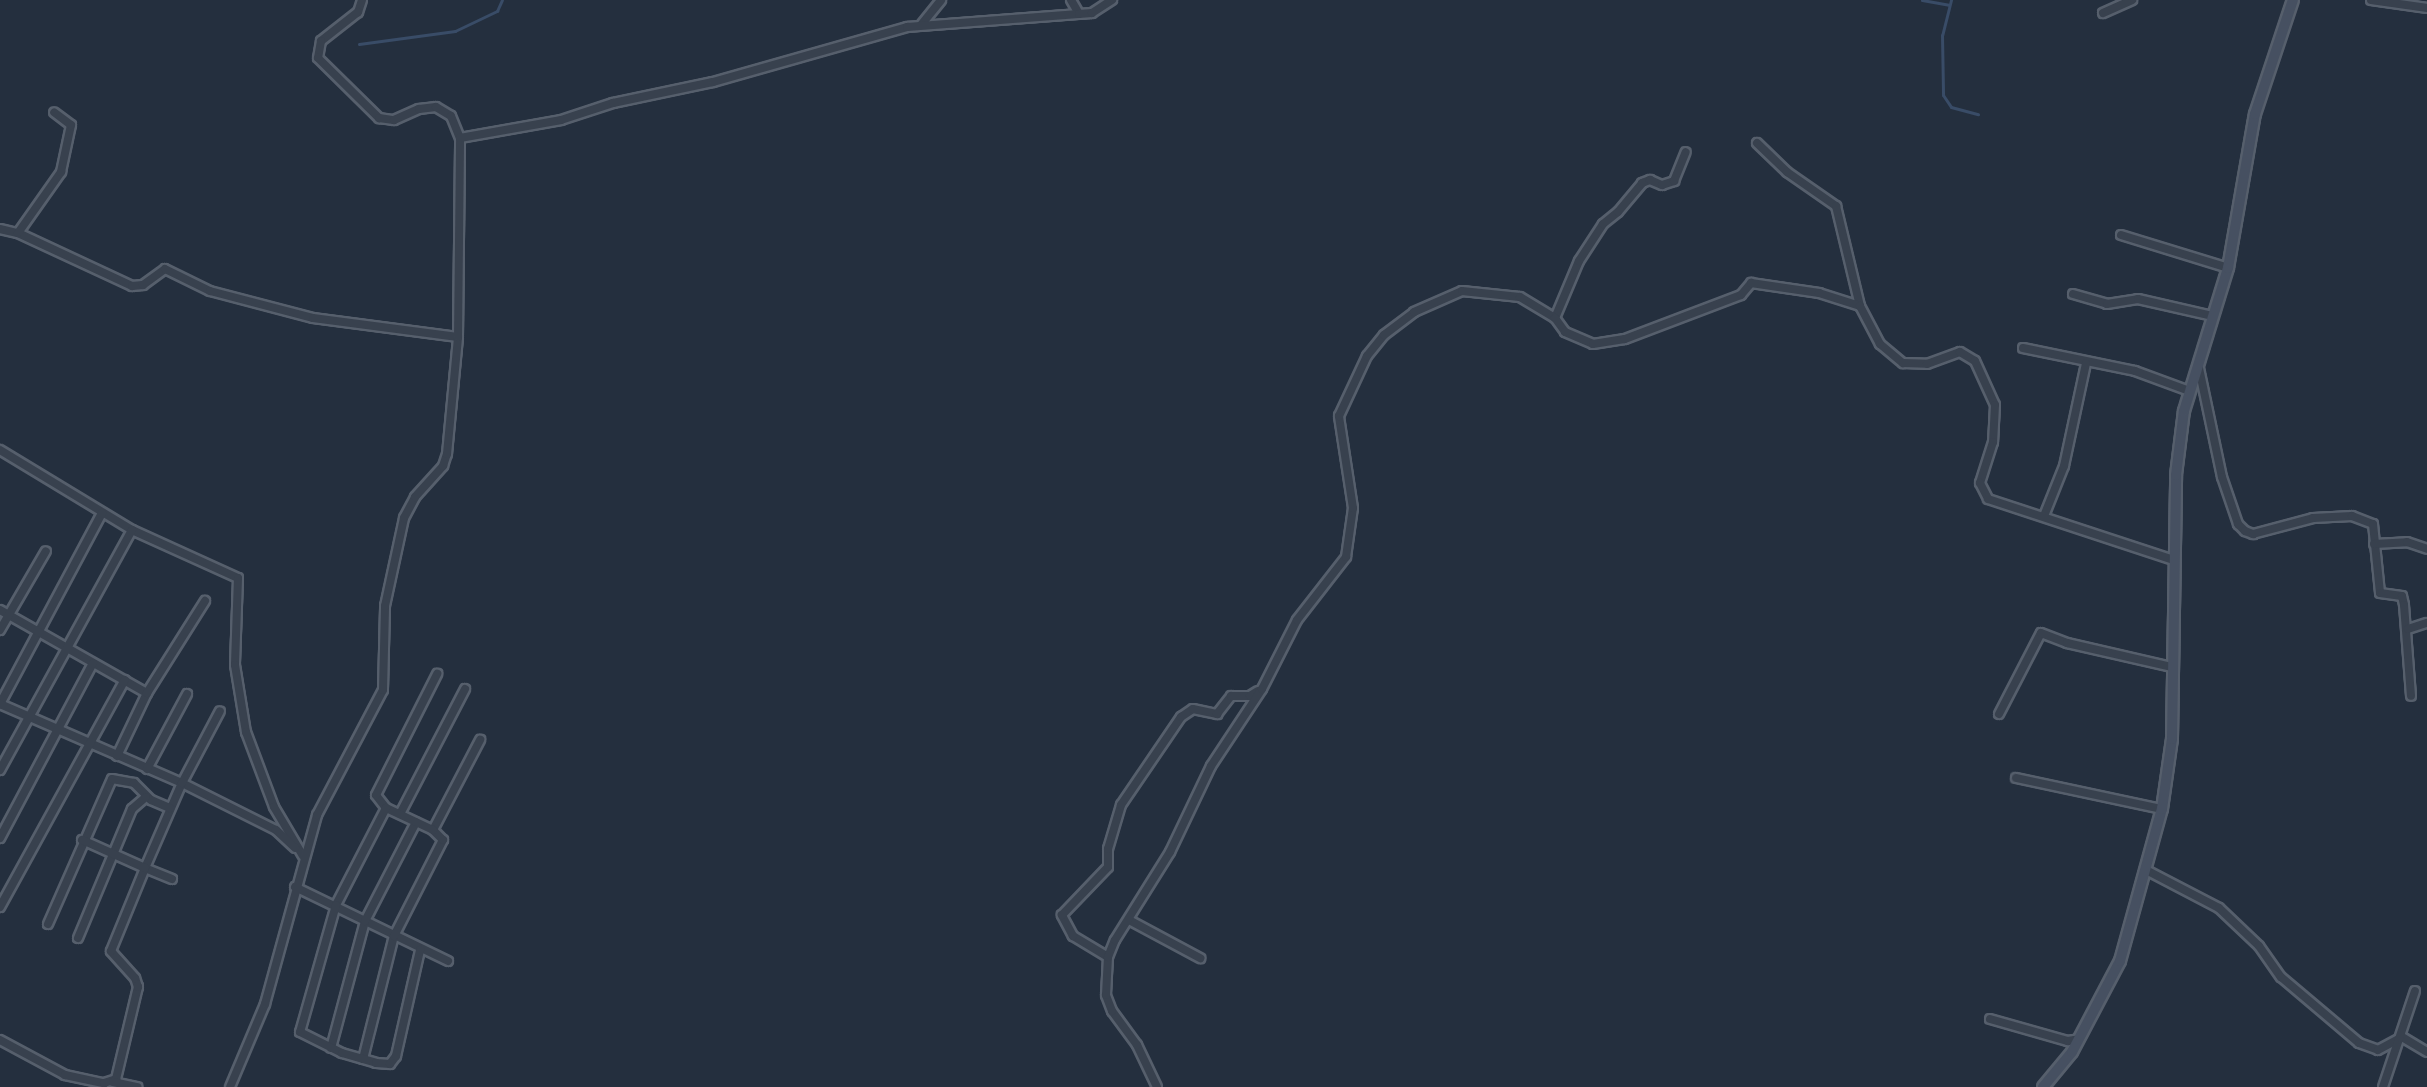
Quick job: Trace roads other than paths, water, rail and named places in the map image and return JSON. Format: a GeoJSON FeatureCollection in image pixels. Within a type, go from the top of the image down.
{"type":"FeatureCollection","features":[{"type":"Feature","properties":{"kind":"main road"},"geometry":{"type":"LineString","coordinates":[[2043,1087],[2079,1039],[2120,961],[2162,809],[2170,758],[2176,475],[2189,392],[2199,368],[2212,316],[2228,268],[2255,114],[2293,0]]}},
{"type":"Feature","properties":{"kind":"street"},"geometry":{"type":"LineString","coordinates":[[230,1087],[266,1004],[303,856],[317,815],[383,690],[385,606],[404,518],[415,497],[443,466],[447,454],[458,337],[460,138],[451,116],[432,106],[394,120],[379,118],[318,58],[321,41],[358,12],[362,0]]}},
{"type":"Feature","properties":{"kind":"street"},"geometry":{"type":"LineString","coordinates":[[921,25],[940,0]]}},
{"type":"Feature","properties":{"kind":"street"},"geometry":{"type":"LineString","coordinates":[[1071,0],[1079,14]]}},
{"type":"Feature","properties":{"kind":"street"},"geometry":{"type":"LineString","coordinates":[[460,138],[561,120],[613,103],[714,82],[921,25],[1092,13],[1112,0]]}},
{"type":"Feature","properties":{"kind":"street"},"geometry":{"type":"LineString","coordinates":[[2103,13],[2132,0]]}},
{"type":"Feature","properties":{"kind":"street"},"geometry":{"type":"LineString","coordinates":[[2374,1],[2427,8]]}},
{"type":"Feature","properties":{"kind":"street"},"geometry":{"type":"LineString","coordinates":[[18,233],[61,172],[71,125],[54,112]]}},
{"type":"Feature","properties":{"kind":"street"},"geometry":{"type":"LineString","coordinates":[[1757,143],[1787,172],[1836,206],[1860,306],[1880,344],[1903,363],[1927,363],[1960,352],[1975,361],[1994,395],[1996,421],[1980,488],[1988,499],[2174,560]]}},
{"type":"Feature","properties":{"kind":"street"},"geometry":{"type":"LineString","coordinates":[[1555,318],[1580,261],[1603,224],[1618,213],[1642,183],[1650,180],[1662,185],[1674,181],[1686,152]]}},
{"type":"Feature","properties":{"kind":"street"},"geometry":{"type":"LineString","coordinates":[[0,228],[18,233],[132,286],[143,285],[165,269],[210,291],[313,318],[458,337]]}},
{"type":"Feature","properties":{"kind":"street"},"geometry":{"type":"LineString","coordinates":[[2121,235],[2228,268]]}},
{"type":"Feature","properties":{"kind":"street"},"geometry":{"type":"LineString","coordinates":[[1157,1087],[1137,1045],[1112,1011],[1106,995],[1108,957],[1170,852],[1211,766],[1262,689],[1298,620],[1346,557],[1353,508],[1339,416],[1367,356],[1384,335],[1414,312],[1462,291],[1520,297],[1555,318],[1564,332],[1593,344],[1605,344],[1741,295],[1751,283],[1819,293],[1860,306]]}},
{"type":"Feature","properties":{"kind":"street"},"geometry":{"type":"LineString","coordinates":[[2073,294],[2108,304],[2138,299],[2212,316]]}},
{"type":"Feature","properties":{"kind":"street"},"geometry":{"type":"LineString","coordinates":[[2023,348],[2086,363],[2134,371],[2189,392]]}},
{"type":"Feature","properties":{"kind":"street"},"geometry":{"type":"LineString","coordinates":[[2044,516],[2064,466],[2086,363]]}},
{"type":"Feature","properties":{"kind":"street"},"geometry":{"type":"LineString","coordinates":[[2199,368],[2222,477],[2238,524],[2245,531],[2253,534],[2313,518],[2352,516],[2373,524],[2379,593],[2402,596],[2408,629],[2411,696]]}},
{"type":"Feature","properties":{"kind":"street"},"geometry":{"type":"LineString","coordinates":[[0,450],[132,530],[238,578],[241,585],[235,665],[246,732],[274,807],[303,856]]}},
{"type":"Feature","properties":{"kind":"street"},"geometry":{"type":"LineString","coordinates":[[102,513],[0,704],[89,746],[182,783],[276,830],[303,856]]}},
{"type":"Feature","properties":{"kind":"street"},"geometry":{"type":"LineString","coordinates":[[0,770],[132,530]]}},
{"type":"Feature","properties":{"kind":"street"},"geometry":{"type":"LineString","coordinates":[[2374,544],[2407,542],[2427,549]]}},
{"type":"Feature","properties":{"kind":"street"},"geometry":{"type":"LineString","coordinates":[[0,630],[46,551]]}},
{"type":"Feature","properties":{"kind":"street"},"geometry":{"type":"LineString","coordinates":[[117,756],[147,693],[205,601]]}},
{"type":"Feature","properties":{"kind":"street"},"geometry":{"type":"LineString","coordinates":[[0,610],[147,693]]}},
{"type":"Feature","properties":{"kind":"street"},"geometry":{"type":"LineString","coordinates":[[2408,629],[2427,623]]}},
{"type":"Feature","properties":{"kind":"street"},"geometry":{"type":"LineString","coordinates":[[1999,714],[2042,633],[2067,643],[2172,667]]}},
{"type":"Feature","properties":{"kind":"street"},"geometry":{"type":"LineString","coordinates":[[0,838],[59,732],[93,663]]}},
{"type":"Feature","properties":{"kind":"street"},"geometry":{"type":"LineString","coordinates":[[363,1059],[394,936],[443,840],[433,830],[386,808],[376,795],[437,675]]}},
{"type":"Feature","properties":{"kind":"street"},"geometry":{"type":"LineString","coordinates":[[1,903],[125,680]]}},
{"type":"Feature","properties":{"kind":"street"},"geometry":{"type":"LineString","coordinates":[[400,814],[465,689]]}},
{"type":"Feature","properties":{"kind":"street"},"geometry":{"type":"LineString","coordinates":[[1108,957],[1073,936],[1062,915],[1108,867],[1108,849],[1120,805],[1181,717],[1193,710],[1217,714],[1231,696],[1251,696],[1262,689]]}},
{"type":"Feature","properties":{"kind":"street"},"geometry":{"type":"LineString","coordinates":[[147,769],[188,694]]}},
{"type":"Feature","properties":{"kind":"street"},"geometry":{"type":"LineString","coordinates":[[113,1082],[138,987],[135,978],[111,951],[170,808],[220,711]]}},
{"type":"Feature","properties":{"kind":"street"},"geometry":{"type":"LineString","coordinates":[[433,830],[480,740]]}},
{"type":"Feature","properties":{"kind":"street"},"geometry":{"type":"LineString","coordinates":[[2016,778],[2162,809]]}},
{"type":"Feature","properties":{"kind":"street"},"geometry":{"type":"LineString","coordinates":[[48,924],[82,840],[112,779],[134,783],[146,797],[170,808]]}},
{"type":"Feature","properties":{"kind":"street"},"geometry":{"type":"LineString","coordinates":[[78,938],[132,809],[146,797]]}},
{"type":"Feature","properties":{"kind":"street"},"geometry":{"type":"LineString","coordinates":[[386,808],[336,905],[300,1029],[303,1036],[363,1059],[393,1062],[420,950]]}},
{"type":"Feature","properties":{"kind":"street"},"geometry":{"type":"LineString","coordinates":[[331,1048],[365,921],[416,822]]}},
{"type":"Feature","properties":{"kind":"street"},"geometry":{"type":"LineString","coordinates":[[82,840],[172,879]]}},
{"type":"Feature","properties":{"kind":"street"},"geometry":{"type":"LineString","coordinates":[[2146,870],[2228,915],[2259,946],[2281,976],[2359,1043],[2378,1050],[2402,1037]]}},
{"type":"Feature","properties":{"kind":"street"},"geometry":{"type":"LineString","coordinates":[[295,887],[336,905],[420,950],[448,961]]}},
{"type":"Feature","properties":{"kind":"street"},"geometry":{"type":"LineString","coordinates":[[1129,920],[1200,958]]}},
{"type":"Feature","properties":{"kind":"street"},"geometry":{"type":"LineString","coordinates":[[2383,1087],[2402,1037],[2415,991]]}},
{"type":"Feature","properties":{"kind":"street"},"geometry":{"type":"LineString","coordinates":[[1990,1019],[2068,1041],[2079,1039]]}},
{"type":"Feature","properties":{"kind":"street"},"geometry":{"type":"LineString","coordinates":[[2402,1037],[2427,1052]]}},
{"type":"Feature","properties":{"kind":"street"},"geometry":{"type":"LineString","coordinates":[[0,1040],[65,1075],[137,1087]]}},
{"type":"Feature","properties":{"kind":"waterway"},"geometry":{"type":"LineString","coordinates":[[359,44],[455,31],[497,11],[502,0]]}},
{"type":"Feature","properties":{"kind":"waterway"},"geometry":{"type":"LineString","coordinates":[[1922,0],[1949,5]]}},
{"type":"Feature","properties":{"kind":"waterway"},"geometry":{"type":"LineString","coordinates":[[1951,0],[1942,35],[1943,95],[1951,107],[1978,114]]}}]}
